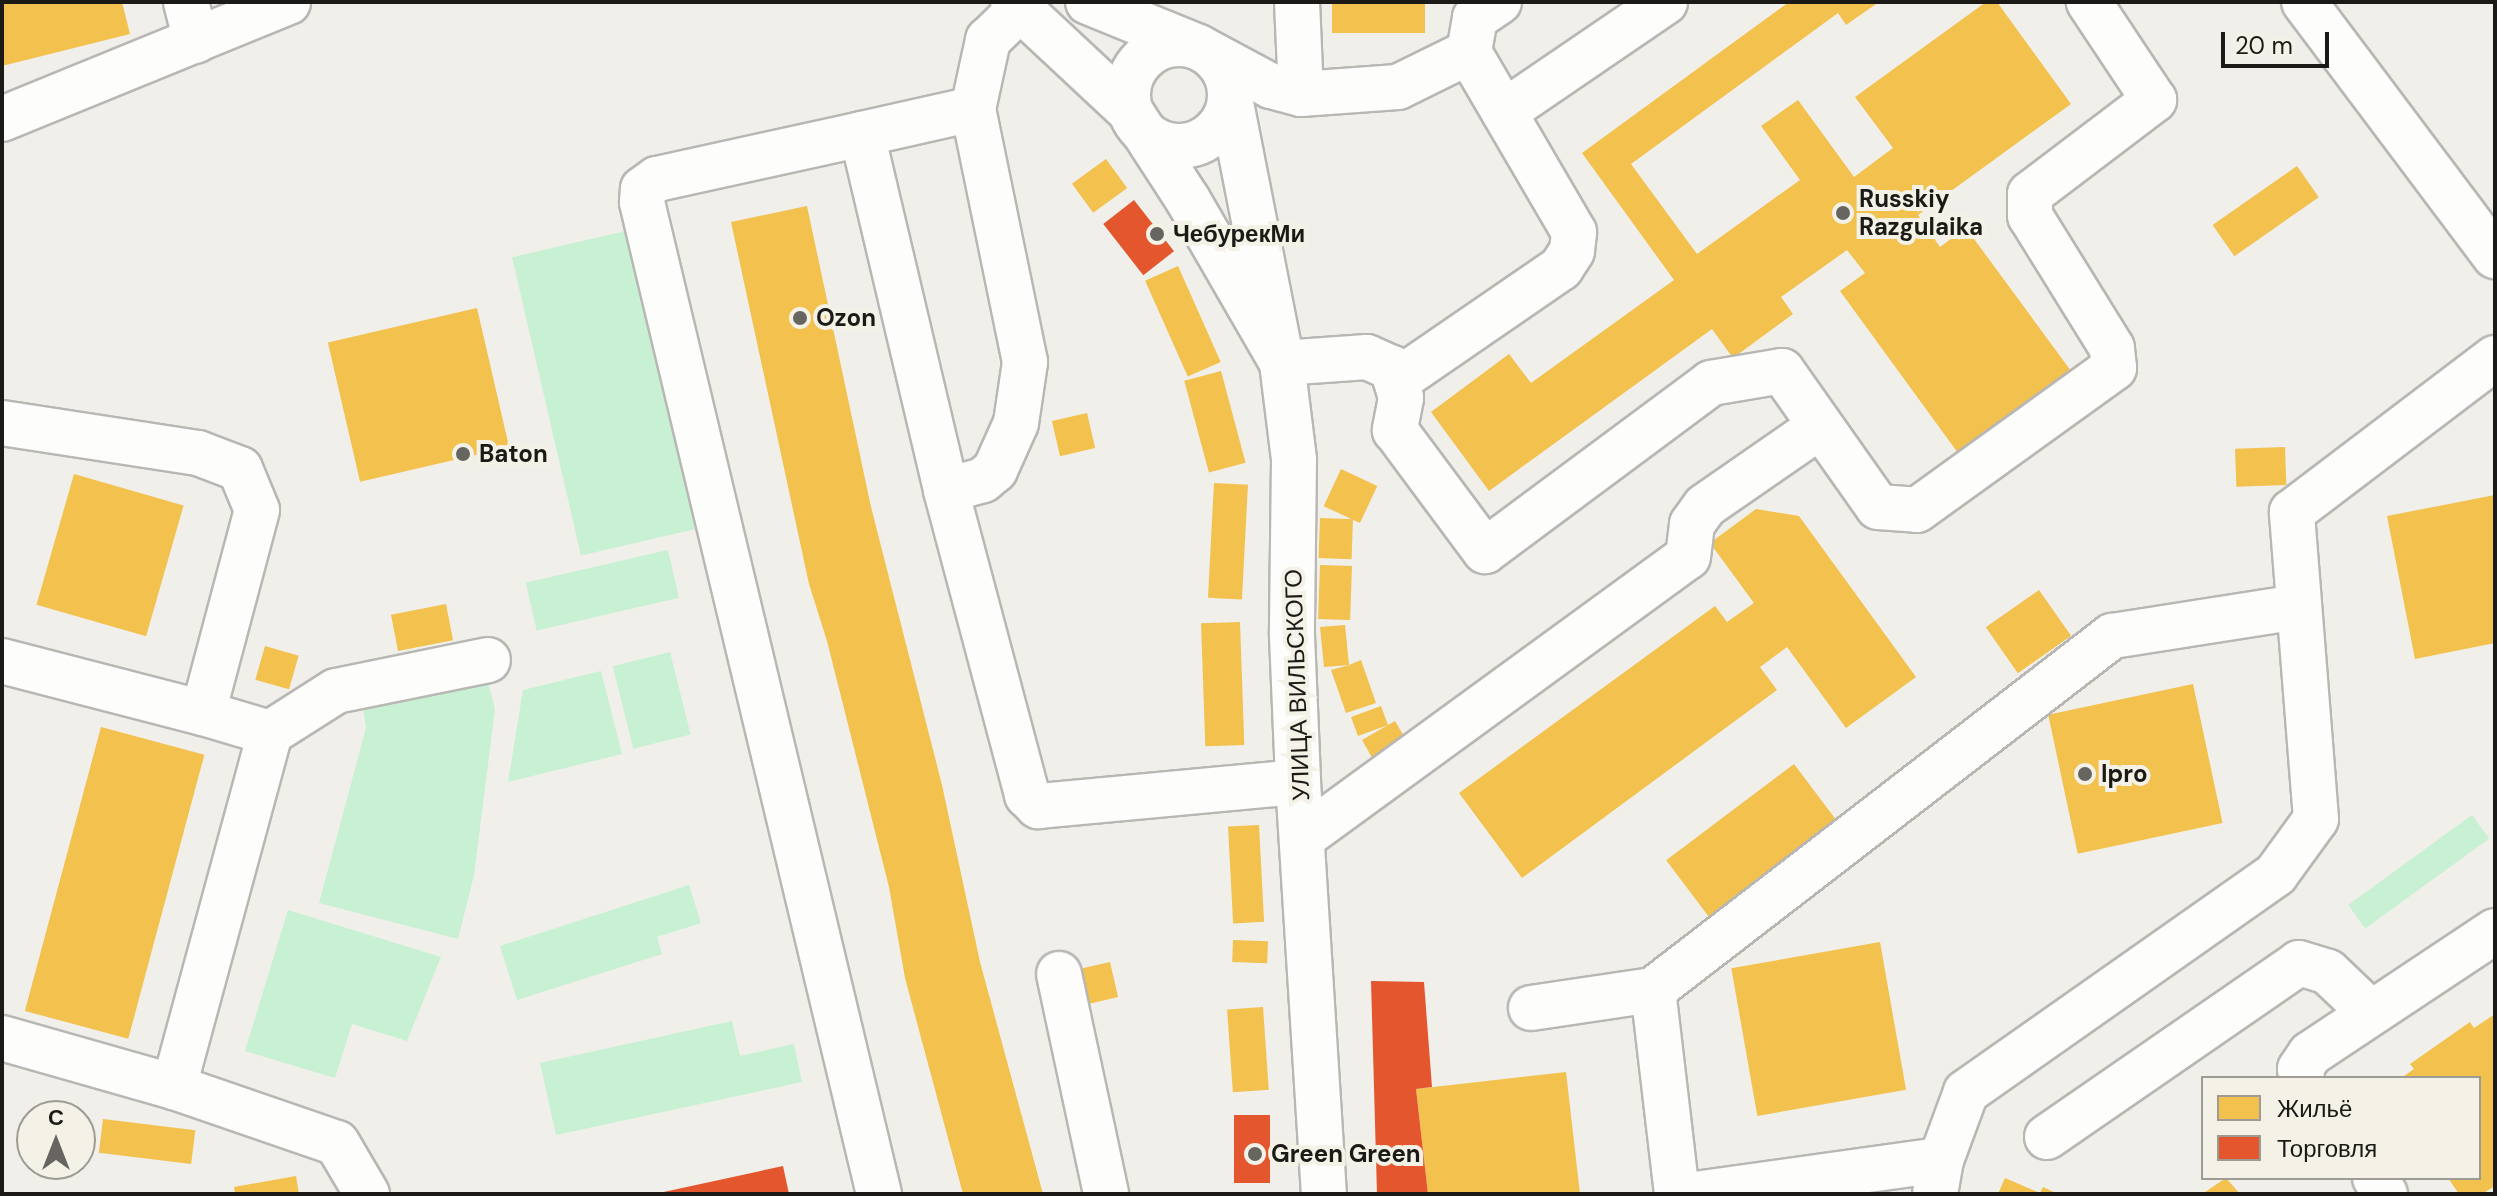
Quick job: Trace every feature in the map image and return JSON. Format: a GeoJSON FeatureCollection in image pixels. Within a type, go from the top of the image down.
{"type":"FeatureCollection","features":[{"type":"Feature","properties":{"kind":"street"},"geometry":{"type":"LineString","coordinates":[[2,119],[191,22],[288,2]]}},
{"type":"Feature","properties":{"kind":"street"},"geometry":{"type":"LineString","coordinates":[[1088,2],[1198,47],[1271,86],[1301,94],[1398,87],[1479,18],[1504,112],[1574,232],[1572,251],[1561,268],[1398,380]]}},
{"type":"Feature","properties":{"kind":"street"},"geometry":{"type":"LineString","coordinates":[[1297,2],[1301,94]]}},
{"type":"Feature","properties":{"kind":"street"},"geometry":{"type":"LineString","coordinates":[[1504,112],[1665,2]]}},
{"type":"Feature","properties":{"kind":"street"},"geometry":{"type":"LineString","coordinates":[[1138,123],[1130,83],[1144,58],[1170,45],[1198,47],[1213,56],[1224,69],[1230,86],[1282,363],[1367,357],[1392,368],[1401,398],[1395,430],[1485,551],[1711,383],[1782,371],[1878,507],[1917,510],[2114,368],[2112,348],[2030,216],[2030,194],[2154,100],[2089,2]]}},
{"type":"Feature","properties":{"kind":"street"},"geometry":{"type":"LineString","coordinates":[[2304,2],[2495,256]]}},
{"type":"Feature","properties":{"kind":"street"},"geometry":{"type":"LineString","coordinates":[[946,490],[983,480],[995,470],[1016,423],[1025,362],[973,109],[988,40],[1016,5],[1158,142],[1189,146],[1217,131],[1231,103]]}},
{"type":"Feature","properties":{"kind":"street"},"geometry":{"type":"LineString","coordinates":[[879,1194],[642,202],[643,189],[657,179],[973,109]]}},
{"type":"Feature","properties":{"kind":"street","name":"УЛИЦА ВИЛЬСКОГО"},"geometry":{"type":"LineString","coordinates":[[1138,123],[1188,200],[1282,363],[1294,460],[1292,636],[1324,1194]]}},
{"type":"Feature","properties":{"kind":"street"},"geometry":{"type":"LineString","coordinates":[[862,134],[946,490],[1027,795],[1038,806],[1298,782]]}},
{"type":"Feature","properties":{"kind":"street"},"geometry":{"type":"LineString","coordinates":[[1695,1194],[1938,1177],[1966,1092],[2276,874],[2316,819],[2297,607],[2292,512],[2495,358]]}},
{"type":"Feature","properties":{"kind":"street"},"geometry":{"type":"LineString","coordinates":[[2,423],[198,453],[240,469],[257,510],[203,713]]}},
{"type":"Feature","properties":{"kind":"street"},"geometry":{"type":"LineString","coordinates":[[1302,838],[1688,557],[1692,524],[1705,506],[1819,427]]}},
{"type":"Feature","properties":{"kind":"street"},"geometry":{"type":"LineString","coordinates":[[1531,1008],[1653,990],[2112,636],[2297,607]]}},
{"type":"Feature","properties":{"kind":"street"},"geometry":{"type":"LineString","coordinates":[[174,1087],[270,733],[336,691],[488,660]]}},
{"type":"Feature","properties":{"kind":"street"},"geometry":{"type":"LineString","coordinates":[[2,661],[270,733]]}},
{"type":"Feature","properties":{"kind":"street"},"geometry":{"type":"LineString","coordinates":[[2302,1076],[2300,1069],[2310,1054],[2495,931]]}},
{"type":"Feature","properties":{"kind":"street"},"geometry":{"type":"LineString","coordinates":[[2047,1137],[2299,963],[2328,972],[2371,1013]]}},
{"type":"Feature","properties":{"kind":"street"},"geometry":{"type":"LineString","coordinates":[[1059,974],[1106,1194]]}},
{"type":"Feature","properties":{"kind":"street"},"geometry":{"type":"LineString","coordinates":[[1653,990],[1677,1194]]}},
{"type":"Feature","properties":{"kind":"street"},"geometry":{"type":"LineString","coordinates":[[2,1038],[174,1087],[337,1143],[367,1194]]}},
{"type":"Feature","properties":{"kind":"green space"},"geometry":{"type":"Polygon","coordinates":[[[630,230],[699,528],[581,555],[512,257],[630,230]]]}},
{"type":"Feature","properties":{"kind":"green space"},"geometry":{"type":"Polygon","coordinates":[[[668,550],[679,598],[537,631],[526,583],[668,550]]]}},
{"type":"Feature","properties":{"kind":"green space"},"geometry":{"type":"Polygon","coordinates":[[[670,652],[691,734],[633,749],[613,666],[670,652]]]}},
{"type":"Feature","properties":{"kind":"green space"},"geometry":{"type":"Polygon","coordinates":[[[601,671],[622,754],[508,782],[523,690],[601,671]]]}},
{"type":"Feature","properties":{"kind":"green space"},"geometry":{"type":"Polygon","coordinates":[[[487,679],[495,709],[474,875],[458,939],[319,903],[366,728],[363,708],[487,679]]]}},
{"type":"Feature","properties":{"kind":"green space"},"geometry":{"type":"Polygon","coordinates":[[[2472,815],[2489,838],[2365,928],[2348,905],[2472,815]]]}},
{"type":"Feature","properties":{"kind":"green space"},"geometry":{"type":"Polygon","coordinates":[[[689,885],[701,923],[657,937],[662,954],[517,1000],[500,946],[689,885]]]}},
{"type":"Feature","properties":{"kind":"green space"},"geometry":{"type":"Polygon","coordinates":[[[288,910],[441,957],[407,1041],[352,1024],[335,1078],[245,1051],[288,910]]]}},
{"type":"Feature","properties":{"kind":"green space"},"geometry":{"type":"Polygon","coordinates":[[[732,1021],[740,1056],[794,1044],[802,1082],[556,1135],[540,1063],[732,1021]]]}},
{"type":"Feature","properties":{"kind":"building: Жильё"},"geometry":{"type":"Polygon","coordinates":[[[2,2],[122,2],[130,34],[2,66],[2,2]]]}},
{"type":"Feature","properties":{"kind":"building: Жильё"},"geometry":{"type":"Polygon","coordinates":[[[1332,2],[1425,2],[1425,33],[1332,33],[1332,2]]]}},
{"type":"Feature","properties":{"kind":"building: Жильё"},"geometry":{"type":"Polygon","coordinates":[[[1789,2],[1879,2],[1846,25],[1838,13],[1631,164],[1697,254],[1800,180],[1761,126],[1798,100],[1854,177],[1893,148],[1855,97],[1986,2],[1997,2],[2071,104],[1918,215],[1940,247],[1966,228],[2071,371],[1958,453],[1840,291],[1865,273],[1847,250],[1781,297],[1793,314],[1733,358],[1712,329],[1489,491],[1431,412],[1509,354],[1531,383],[1674,280],[1582,153],[1789,2]]]}},
{"type":"Feature","properties":{"kind":"building: Жильё"},"geometry":{"type":"Polygon","coordinates":[[[1106,159],[1127,188],[1093,213],[1072,184],[1106,159]]]}},
{"type":"Feature","properties":{"kind":"building: Жильё"},"geometry":{"type":"Polygon","coordinates":[[[2297,166],[2319,197],[2234,256],[2213,225],[2297,166]]]}},
{"type":"Feature","properties":{"kind":"building: Жильё"},"geometry":{"type":"Polygon","coordinates":[[[807,206],[871,507],[942,785],[980,962],[1043,1194],[963,1194],[905,978],[889,887],[827,641],[809,584],[731,222],[807,206]]]}},
{"type":"Feature","properties":{"kind":"building: Жильё"},"geometry":{"type":"Polygon","coordinates":[[[1178,266],[1221,362],[1188,377],[1145,281],[1178,266]]]}},
{"type":"Feature","properties":{"kind":"building: Жильё"},"geometry":{"type":"Polygon","coordinates":[[[477,308],[509,447],[360,482],[328,342],[477,308]]]}},
{"type":"Feature","properties":{"kind":"building: Жильё"},"geometry":{"type":"Polygon","coordinates":[[[1221,371],[1246,463],[1209,473],[1184,381],[1221,371]]]}},
{"type":"Feature","properties":{"kind":"building: Жильё"},"geometry":{"type":"Polygon","coordinates":[[[1087,413],[1095,448],[1060,456],[1052,421],[1087,413]]]}},
{"type":"Feature","properties":{"kind":"building: Жильё"},"geometry":{"type":"Polygon","coordinates":[[[2285,447],[2286,485],[2236,487],[2235,449],[2285,447]]]}},
{"type":"Feature","properties":{"kind":"building: Жильё"},"geometry":{"type":"Polygon","coordinates":[[[1341,469],[1377,486],[1360,523],[1324,506],[1341,469]]]}},
{"type":"Feature","properties":{"kind":"building: Жильё"},"geometry":{"type":"Polygon","coordinates":[[[74,474],[184,505],[146,636],[37,605],[74,474]]]}},
{"type":"Feature","properties":{"kind":"building: Жильё"},"geometry":{"type":"Polygon","coordinates":[[[1214,483],[1248,485],[1242,600],[1208,598],[1214,483]]]}},
{"type":"Feature","properties":{"kind":"building: Жильё"},"geometry":{"type":"Polygon","coordinates":[[[2495,495],[2495,643],[2415,659],[2387,516],[2495,495]]]}},
{"type":"Feature","properties":{"kind":"building: Жильё"},"geometry":{"type":"Polygon","coordinates":[[[1756,509],[1799,516],[1916,677],[1846,728],[1787,647],[1760,667],[1777,690],[1522,878],[1459,793],[1715,606],[1727,622],[1754,603],[1710,543],[1756,509]]]}},
{"type":"Feature","properties":{"kind":"building: Жильё"},"geometry":{"type":"Polygon","coordinates":[[[1320,518],[1353,519],[1352,559],[1319,558],[1320,518]]]}},
{"type":"Feature","properties":{"kind":"building: Жильё"},"geometry":{"type":"Polygon","coordinates":[[[1320,565],[1352,566],[1350,620],[1318,619],[1320,565]]]}},
{"type":"Feature","properties":{"kind":"building: Жильё"},"geometry":{"type":"Polygon","coordinates":[[[2039,590],[2071,636],[2018,673],[1986,627],[2039,590]]]}},
{"type":"Feature","properties":{"kind":"building: Жильё"},"geometry":{"type":"Polygon","coordinates":[[[446,604],[453,640],[398,651],[391,615],[446,604]]]}},
{"type":"Feature","properties":{"kind":"building: Жильё"},"geometry":{"type":"Polygon","coordinates":[[[1240,622],[1244,745],[1205,746],[1201,623],[1240,622]]]}},
{"type":"Feature","properties":{"kind":"building: Жильё"},"geometry":{"type":"Polygon","coordinates":[[[1345,625],[1349,665],[1324,667],[1320,627],[1345,625]]]}},
{"type":"Feature","properties":{"kind":"building: Жильё"},"geometry":{"type":"Polygon","coordinates":[[[265,646],[299,656],[289,689],[255,680],[265,646]]]}},
{"type":"Feature","properties":{"kind":"building: Жильё"},"geometry":{"type":"Polygon","coordinates":[[[1361,660],[1376,703],[1346,713],[1331,670],[1361,660]]]}},
{"type":"Feature","properties":{"kind":"building: Жильё"},"geometry":{"type":"Polygon","coordinates":[[[2193,684],[2223,823],[2078,854],[2048,715],[2193,684]]]}},
{"type":"Feature","properties":{"kind":"building: Жильё"},"geometry":{"type":"Polygon","coordinates":[[[1381,706],[1388,725],[1358,736],[1351,717],[1381,706]]]}},
{"type":"Feature","properties":{"kind":"building: Жильё"},"geometry":{"type":"Polygon","coordinates":[[[1395,721],[1411,748],[1378,768],[1362,740],[1395,721]]]}},
{"type":"Feature","properties":{"kind":"building: Жильё"},"geometry":{"type":"Polygon","coordinates":[[[101,727],[204,755],[128,1039],[25,1011],[101,727]]]}},
{"type":"Feature","properties":{"kind":"building: Жильё"},"geometry":{"type":"Polygon","coordinates":[[[1794,764],[1837,822],[1710,918],[1666,860],[1794,764]]]}},
{"type":"Feature","properties":{"kind":"building: Жильё"},"geometry":{"type":"Polygon","coordinates":[[[1259,825],[1264,922],[1233,923],[1228,827],[1259,825]]]}},
{"type":"Feature","properties":{"kind":"building: Жильё"},"geometry":{"type":"Polygon","coordinates":[[[1233,940],[1268,941],[1267,963],[1232,962],[1233,940]]]}},
{"type":"Feature","properties":{"kind":"building: Жильё"},"geometry":{"type":"Polygon","coordinates":[[[1880,942],[1906,1090],[1757,1116],[1731,968],[1880,942]]]}},
{"type":"Feature","properties":{"kind":"building: Жильё"},"geometry":{"type":"Polygon","coordinates":[[[1110,962],[1118,997],[1083,1005],[1075,970],[1110,962]]]}},
{"type":"Feature","properties":{"kind":"building: Жильё"},"geometry":{"type":"Polygon","coordinates":[[[1263,1007],[1269,1090],[1233,1092],[1227,1010],[1263,1007]]]}},
{"type":"Feature","properties":{"kind":"building: Жильё"},"geometry":{"type":"Polygon","coordinates":[[[2495,1014],[2495,1186],[2482,1194],[2459,1194],[2449,1180],[2481,1180],[2481,1076],[2404,1076],[2414,1069],[2410,1064],[2470,1022],[2474,1028],[2495,1014]]]}},
{"type":"Feature","properties":{"kind":"building: Жильё"},"geometry":{"type":"Polygon","coordinates":[[[1566,1072],[1580,1194],[1428,1194],[1416,1089],[1566,1072]]]}},
{"type":"Feature","properties":{"kind":"building: Жильё"},"geometry":{"type":"Polygon","coordinates":[[[103,1119],[195,1130],[191,1164],[99,1153],[103,1119]]]}},
{"type":"Feature","properties":{"kind":"building: Жильё"},"geometry":{"type":"Polygon","coordinates":[[[296,1176],[299,1194],[235,1194],[234,1187],[296,1176]]]}},
{"type":"Feature","properties":{"kind":"building: Жильё"},"geometry":{"type":"Polygon","coordinates":[[[2005,1178],[2040,1193],[2043,1187],[2058,1194],[1998,1194],[2005,1178]]]}},
{"type":"Feature","properties":{"kind":"building: Жильё"},"geometry":{"type":"Polygon","coordinates":[[[2228,1180],[2240,1194],[2202,1194],[2228,1180]]]}},
{"type":"Feature","properties":{"kind":"building: Торговля"},"geometry":{"type":"Polygon","coordinates":[[[1134,200],[1174,251],[1143,275],[1103,224],[1134,200]]]}},
{"type":"Feature","properties":{"kind":"building: Торговля"},"geometry":{"type":"Polygon","coordinates":[[[1371,981],[1424,982],[1432,1087],[1416,1089],[1428,1194],[1377,1194],[1371,981]]]}},
{"type":"Feature","properties":{"kind":"building: Торговля"},"geometry":{"type":"Polygon","coordinates":[[[1234,1115],[1270,1115],[1270,1183],[1234,1183],[1234,1115]]]}},
{"type":"Feature","properties":{"kind":"building: Торговля"},"geometry":{"type":"Polygon","coordinates":[[[783,1166],[789,1194],[659,1194],[659,1193],[783,1166]]]}},
{"type":"Feature","properties":{"kind":"place","name":"Russkiy Razgulaika"},"geometry":{"type":"Point","coordinates":[1843,213]}},
{"type":"Feature","properties":{"kind":"place","name":"ЧебурекМи"},"geometry":{"type":"Point","coordinates":[1157,234]}},
{"type":"Feature","properties":{"kind":"place","name":"Ozon"},"geometry":{"type":"Point","coordinates":[800,318]}},
{"type":"Feature","properties":{"kind":"place","name":"Baton"},"geometry":{"type":"Point","coordinates":[463,454]}},
{"type":"Feature","properties":{"kind":"place","name":"Ipro"},"geometry":{"type":"Point","coordinates":[2085,774]}},
{"type":"Feature","properties":{"kind":"place","name":"Green Green"},"geometry":{"type":"Point","coordinates":[1255,1154]}}]}
